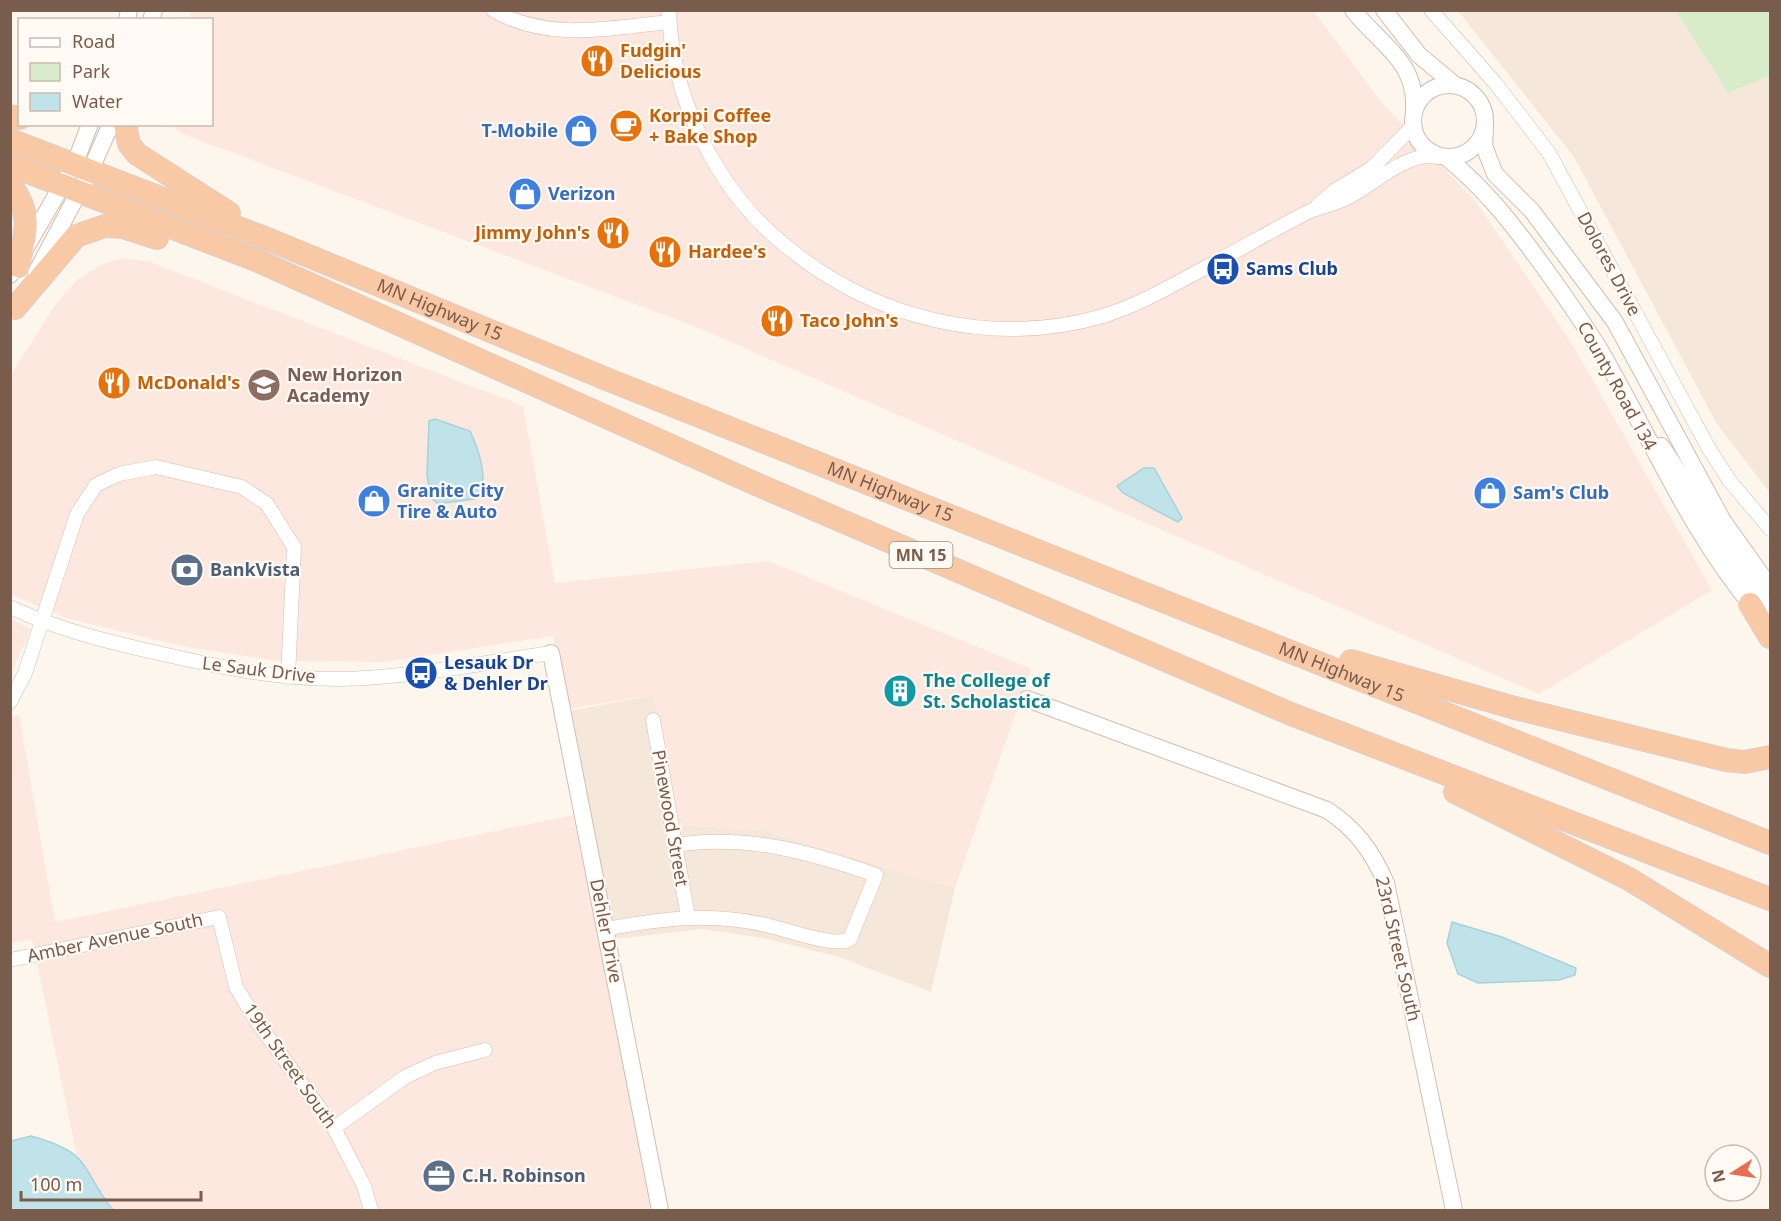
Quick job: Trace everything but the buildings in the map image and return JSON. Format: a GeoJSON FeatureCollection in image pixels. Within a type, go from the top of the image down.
{"type":"FeatureCollection","features":[{"type":"Feature","properties":{"kind":"highway"},"geometry":{"type":"LineString","coordinates":[[125,126],[129,144],[137,154],[270,240]]}},
{"type":"Feature","properties":{"kind":"highway","name":"MN Highway 15"},"geometry":{"type":"LineString","coordinates":[[10,140],[83,166],[270,240],[620,384],[1770,843]]}},
{"type":"Feature","properties":{"kind":"highway","name":"MN Highway 15"},"geometry":{"type":"LineString","coordinates":[[10,165],[256,261],[756,484],[1291,714],[1770,899]]}},
{"type":"Feature","properties":{"kind":"highway"},"geometry":{"type":"LineString","coordinates":[[10,184],[27,214],[26,231],[14,270]]}},
{"type":"Feature","properties":{"kind":"highway"},"geometry":{"type":"LineString","coordinates":[[13,312],[76,236],[105,226],[123,227],[298,280]]}},
{"type":"Feature","properties":{"kind":"highway"},"geometry":{"type":"LineString","coordinates":[[1760,606],[1770,637]]}},
{"type":"Feature","properties":{"kind":"highway"},"geometry":{"type":"LineString","coordinates":[[1204,616],[1438,687],[1668,745],[1735,761],[1760,761],[1770,757]]}},
{"type":"Feature","properties":{"kind":"highway"},"geometry":{"type":"LineString","coordinates":[[1291,714],[1629,879],[1770,966]]}},
{"type":"Feature","properties":{"kind":"highway"},"geometry":{"type":"LineString","coordinates":[[1668,745],[1770,774]]}},
{"type":"Feature","properties":{"kind":"street"},"geometry":{"type":"LineString","coordinates":[[493,10],[517,22],[548,31],[669,16],[677,68],[688,109],[726,179],[748,210],[776,239],[808,265],[842,286],[912,315],[956,325],[1004,330],[1104,315],[1150,297],[1312,211],[1369,187],[1399,166],[1421,157],[1458,157],[1476,146],[1485,127],[1482,105],[1475,95],[1455,85],[1419,55],[1384,10]]}},
{"type":"Feature","properties":{"kind":"street"},"geometry":{"type":"LineString","coordinates":[[1353,10],[1406,68],[1415,93],[1414,119],[1422,146],[1444,157]]}},
{"type":"Feature","properties":{"kind":"street","name":"Dolores Drive"},"geometry":{"type":"LineString","coordinates":[[1431,10],[1496,84],[1549,153],[1708,447],[1729,480],[1770,529]]}},
{"type":"Feature","properties":{"kind":"street"},"geometry":{"type":"LineString","coordinates":[[1312,211],[1336,190],[1372,168],[1414,119],[1425,94],[1434,88],[1455,85]]}},
{"type":"Feature","properties":{"kind":"street"},"geometry":{"type":"LineString","coordinates":[[83,166],[90,126]]}},
{"type":"Feature","properties":{"kind":"street"},"geometry":{"type":"LineString","coordinates":[[13,312],[70,189],[110,126]]}},
{"type":"Feature","properties":{"kind":"street","name":"County Road 134"},"geometry":{"type":"LineString","coordinates":[[1485,127],[1484,146],[1495,174],[1532,211],[1615,322],[1723,521],[1770,587]]}},
{"type":"Feature","properties":{"kind":"street","name":"County Road 134"},"geometry":{"type":"LineString","coordinates":[[1444,157],[1500,207],[1575,310],[1695,525],[1722,568],[1760,606],[1770,628]]}},
{"type":"Feature","properties":{"kind":"street"},"geometry":{"type":"LineString","coordinates":[[14,270],[70,189]]}},
{"type":"Feature","properties":{"kind":"street"},"geometry":{"type":"LineString","coordinates":[[10,702],[25,673],[77,514],[96,485],[119,474],[156,467],[242,487],[267,504],[294,548],[288,677]]}},
{"type":"Feature","properties":{"kind":"street","name":"Le Sauk Drive"},"geometry":{"type":"LineString","coordinates":[[10,607],[42,622],[101,641],[213,666],[288,677],[339,679],[389,675],[551,653]]}},
{"type":"Feature","properties":{"kind":"street","name":"Dehler Drive"},"geometry":{"type":"LineString","coordinates":[[551,653],[660,1210]]}},
{"type":"Feature","properties":{"kind":"street","name":"23rd Street South"},"geometry":{"type":"LineString","coordinates":[[1027,699],[1327,810],[1348,824],[1365,843],[1386,883],[1454,1210]]}},
{"type":"Feature","properties":{"kind":"street","name":"Pinewood Street"},"geometry":{"type":"LineString","coordinates":[[652,720],[688,916]]}},
{"type":"Feature","properties":{"kind":"street"},"geometry":{"type":"LineString","coordinates":[[606,928],[688,916],[755,922],[830,941],[846,942],[850,939],[876,875],[834,860],[765,844],[709,840],[676,845]]}},
{"type":"Feature","properties":{"kind":"street","name":"Amber Avenue South"},"geometry":{"type":"LineString","coordinates":[[10,960],[219,917]]}},
{"type":"Feature","properties":{"kind":"street","name":"19th Street South"},"geometry":{"type":"LineString","coordinates":[[219,917],[236,987],[258,1023],[304,1083],[334,1128],[364,1186],[371,1210]]}},
{"type":"Feature","properties":{"kind":"street"},"geometry":{"type":"LineString","coordinates":[[334,1128],[405,1077],[435,1063],[485,1050]]}},
{"type":"Feature","properties":{"kind":"shaded area"},"geometry":{"type":"Polygon","coordinates":[[[192,11],[1314,11],[1381,102],[1476,202],[1569,339],[1712,590],[1539,694],[696,327],[180,133],[172,126],[213,126],[213,18],[189,18],[192,11]]]}},
{"type":"Feature","properties":{"kind":"shaded area"},"geometry":{"type":"Polygon","coordinates":[[[1458,11],[1676,11],[1728,93],[1770,76],[1770,493],[1717,424],[1574,157],[1458,11]]]}},
{"type":"Feature","properties":{"kind":"shaded area"},"geometry":{"type":"Polygon","coordinates":[[[124,258],[150,262],[523,406],[555,583],[768,561],[1031,669],[955,888],[762,830],[678,825],[653,695],[568,709],[553,636],[384,662],[277,661],[182,646],[66,618],[11,594],[10,376],[55,305],[77,280],[104,263],[124,258]]]}},
{"type":"Feature","properties":{"kind":"shaded area"},"geometry":{"type":"Polygon","coordinates":[[[11,619],[31,629],[11,674],[11,619]]]}},
{"type":"Feature","properties":{"kind":"shaded area"},"geometry":{"type":"Polygon","coordinates":[[[653,695],[678,825],[762,830],[955,888],[931,992],[839,957],[763,938],[702,929],[599,941],[555,714],[653,695]]]}},
{"type":"Feature","properties":{"kind":"shaded area"},"geometry":{"type":"Polygon","coordinates":[[[19,715],[55,922],[573,815],[655,1210],[88,1210],[32,939],[11,943],[10,717],[19,715]]]}},
{"type":"Feature","properties":{"kind":"green space"},"geometry":{"type":"Polygon","coordinates":[[[1676,11],[1770,11],[1770,76],[1728,93],[1676,11]]]}},
{"type":"Feature","properties":{"kind":"water"},"geometry":{"type":"Polygon","coordinates":[[[435,419],[470,431],[483,473],[480,498],[438,504],[431,498],[427,475],[429,421],[435,419]]]}},
{"type":"Feature","properties":{"kind":"water"},"geometry":{"type":"Polygon","coordinates":[[[1144,468],[1154,468],[1182,518],[1178,522],[1123,493],[1117,486],[1144,468]]]}},
{"type":"Feature","properties":{"kind":"water"},"geometry":{"type":"Polygon","coordinates":[[[1452,922],[1502,937],[1576,968],[1575,975],[1559,980],[1478,983],[1458,974],[1447,943],[1452,922]]]}},
{"type":"Feature","properties":{"kind":"water"},"geometry":{"type":"Polygon","coordinates":[[[31,1136],[51,1142],[75,1156],[113,1210],[11,1210],[11,1141],[31,1136]]]}},
{"type":"Feature","properties":{"kind":"place","name":"Fudgin' Delicious"},"geometry":{"type":"Point","coordinates":[597,61]}},
{"type":"Feature","properties":{"kind":"place","name":"Korppi Coffee + Bake Shop"},"geometry":{"type":"Point","coordinates":[626,126]}},
{"type":"Feature","properties":{"kind":"place","name":"T-Mobile"},"geometry":{"type":"Point","coordinates":[581,131]}},
{"type":"Feature","properties":{"kind":"place","name":"Verizon"},"geometry":{"type":"Point","coordinates":[525,194]}},
{"type":"Feature","properties":{"kind":"place","name":"Jimmy John's"},"geometry":{"type":"Point","coordinates":[613,233]}},
{"type":"Feature","properties":{"kind":"place","name":"Hardee's"},"geometry":{"type":"Point","coordinates":[665,252]}},
{"type":"Feature","properties":{"kind":"place","name":"Sams Club"},"geometry":{"type":"Point","coordinates":[1223,269]}},
{"type":"Feature","properties":{"kind":"place","name":"Taco John's"},"geometry":{"type":"Point","coordinates":[777,321]}},
{"type":"Feature","properties":{"kind":"place","name":"McDonald's"},"geometry":{"type":"Point","coordinates":[114,383]}},
{"type":"Feature","properties":{"kind":"place","name":"New Horizon Academy"},"geometry":{"type":"Point","coordinates":[264,385]}},
{"type":"Feature","properties":{"kind":"place","name":"Sam's Club"},"geometry":{"type":"Point","coordinates":[1490,493]}},
{"type":"Feature","properties":{"kind":"place","name":"Granite City Tire & Auto"},"geometry":{"type":"Point","coordinates":[374,501]}},
{"type":"Feature","properties":{"kind":"place","name":"BankVista"},"geometry":{"type":"Point","coordinates":[187,570]}},
{"type":"Feature","properties":{"kind":"place","name":"Lesauk Dr & Dehler Dr"},"geometry":{"type":"Point","coordinates":[421,673]}},
{"type":"Feature","properties":{"kind":"place","name":"The College of St. Scholastica"},"geometry":{"type":"Point","coordinates":[900,691]}},
{"type":"Feature","properties":{"kind":"place","name":"C.H. Robinson"},"geometry":{"type":"Point","coordinates":[439,1176]}}]}
